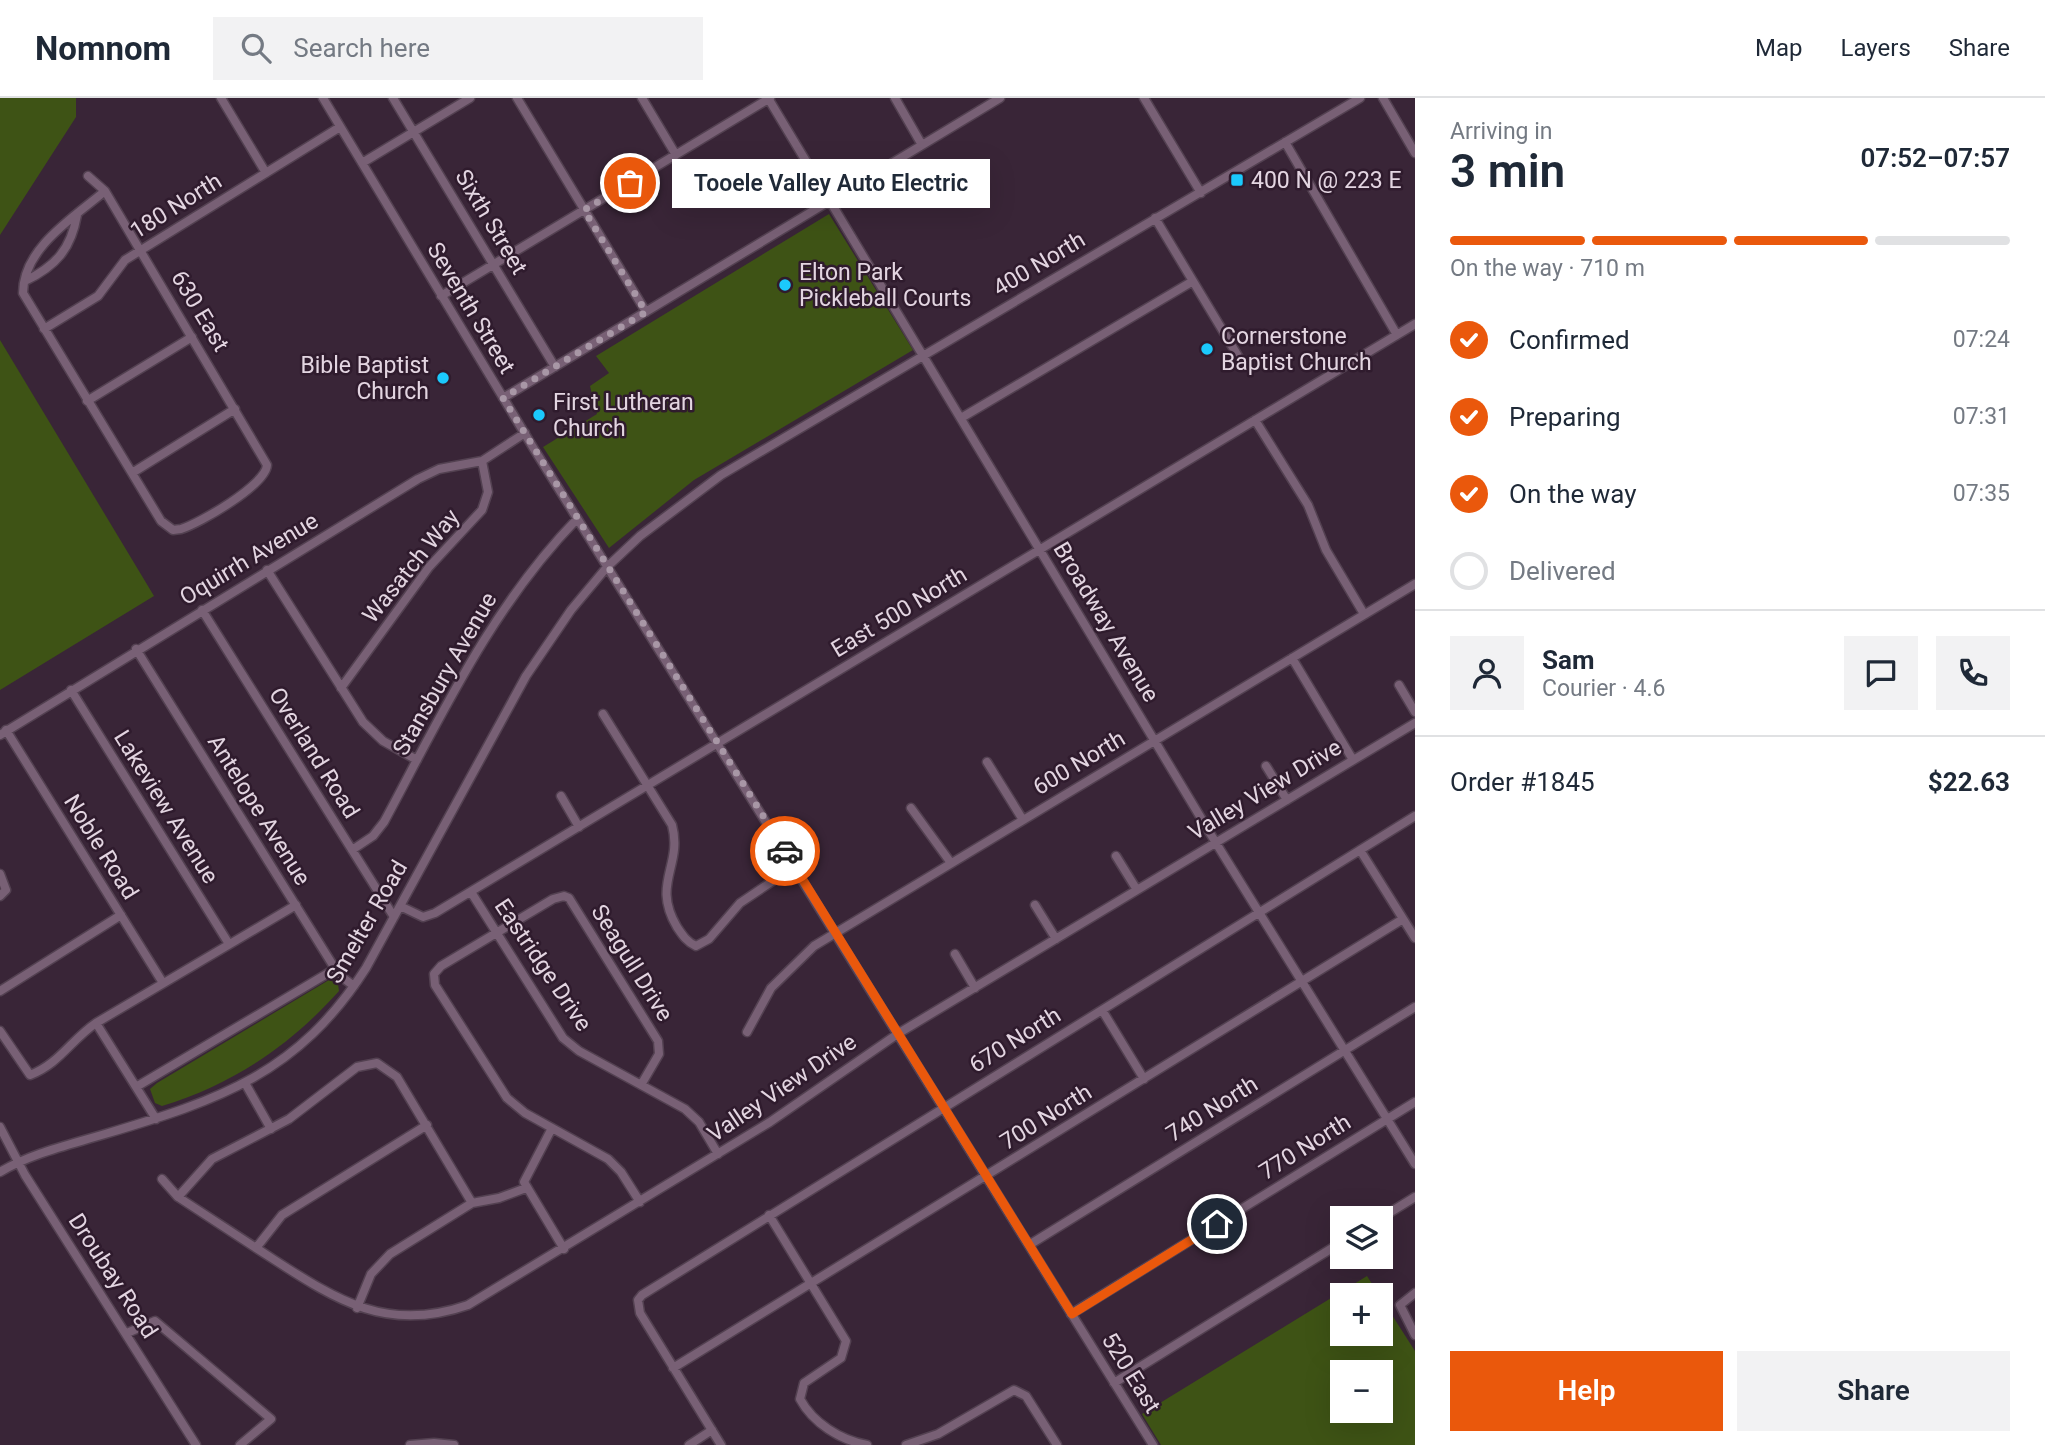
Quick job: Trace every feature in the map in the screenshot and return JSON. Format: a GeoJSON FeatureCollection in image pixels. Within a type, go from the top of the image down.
{"type":"FeatureCollection","features":[{"type":"Feature","properties":{"kind":"street"},"geometry":{"type":"LineString","coordinates":[[220,98],[266,173]]}},
{"type":"Feature","properties":{"kind":"street","name":"Seventh Street"},"geometry":{"type":"LineString","coordinates":[[323,98],[524,433],[943,1107]]}},
{"type":"Feature","properties":{"kind":"street","name":"Sixth Street"},"geometry":{"type":"LineString","coordinates":[[393,98],[555,367]]}},
{"type":"Feature","properties":{"kind":"street"},"geometry":{"type":"LineString","coordinates":[[362,163],[470,98]]}},
{"type":"Feature","properties":{"kind":"street"},"geometry":{"type":"LineString","coordinates":[[517,98],[646,312]]}},
{"type":"Feature","properties":{"kind":"street"},"geometry":{"type":"LineString","coordinates":[[642,98],[676,155]]}},
{"type":"Feature","properties":{"kind":"street"},"geometry":{"type":"LineString","coordinates":[[442,296],[769,98]]}},
{"type":"Feature","properties":{"kind":"street","name":"Broadway Avenue"},"geometry":{"type":"LineString","coordinates":[[769,98],[1216,842],[1415,1164]]}},
{"type":"Feature","properties":{"kind":"street"},"geometry":{"type":"LineString","coordinates":[[895,98],[922,145]]}},
{"type":"Feature","properties":{"kind":"street"},"geometry":{"type":"LineString","coordinates":[[503,398],[1000,98]]}},
{"type":"Feature","properties":{"kind":"street"},"geometry":{"type":"LineString","coordinates":[[1383,98],[1415,153]]}},
{"type":"Feature","properties":{"kind":"street"},"geometry":{"type":"LineString","coordinates":[[1147,99],[1201,193]]}},
{"type":"Feature","properties":{"kind":"street","name":"400 North"},"geometry":{"type":"LineString","coordinates":[[607,567],[657,522],[699,490],[1356,99]]}},
{"type":"Feature","properties":{"kind":"street","name":"180 North"},"geometry":{"type":"LineString","coordinates":[[44,329],[98,296],[120,264],[140,250],[341,127]]}},
{"type":"Feature","properties":{"kind":"street"},"geometry":{"type":"LineString","coordinates":[[1286,142],[1397,335]]}},
{"type":"Feature","properties":{"kind":"street","name":"630 East"},"geometry":{"type":"LineString","coordinates":[[88,176],[105,191],[265,458],[267,473],[245,492],[188,527],[173,530],[161,521],[131,473]]}},
{"type":"Feature","properties":{"kind":"street"},"geometry":{"type":"LineString","coordinates":[[105,191],[55,232],[28,267],[23,293],[44,329],[131,473],[236,409]]}},
{"type":"Feature","properties":{"kind":"street"},"geometry":{"type":"LineString","coordinates":[[25,281],[46,270],[62,255],[69,244],[77,215]]}},
{"type":"Feature","properties":{"kind":"street"},"geometry":{"type":"LineString","coordinates":[[1155,218],[1241,361]]}},
{"type":"Feature","properties":{"kind":"street"},"geometry":{"type":"LineString","coordinates":[[961,418],[1193,281]]}},
{"type":"Feature","properties":{"kind":"street","name":"East 500 North"},"geometry":{"type":"LineString","coordinates":[[400,906],[428,916],[471,892],[1415,324]]}},
{"type":"Feature","properties":{"kind":"street"},"geometry":{"type":"LineString","coordinates":[[88,401],[192,337]]}},
{"type":"Feature","properties":{"kind":"street"},"geometry":{"type":"LineString","coordinates":[[1255,419],[1308,505],[1326,551],[1364,614]]}},
{"type":"Feature","properties":{"kind":"street","name":"Oquirrh Avenue"},"geometry":{"type":"LineString","coordinates":[[3,733],[136,649],[428,473],[482,461],[524,433]]}},
{"type":"Feature","properties":{"kind":"street","name":"Wasatch Way"},"geometry":{"type":"LineString","coordinates":[[341,688],[429,567],[482,510],[488,492],[482,461]]}},
{"type":"Feature","properties":{"kind":"street","name":"Stansbury Avenue"},"geometry":{"type":"LineString","coordinates":[[352,850],[380,827],[496,618],[542,557],[577,519]]}},
{"type":"Feature","properties":{"kind":"street","name":"Smelter Road"},"geometry":{"type":"LineString","coordinates":[[0,1172],[19,1161],[213,1100],[245,1083],[300,1045],[324,1023],[354,986],[526,676],[571,610],[607,567]]}},
{"type":"Feature","properties":{"kind":"street"},"geometry":{"type":"LineString","coordinates":[[267,570],[371,732],[417,760]]}},
{"type":"Feature","properties":{"kind":"street","name":"600 North"},"geometry":{"type":"LineString","coordinates":[[747,1032],[764,998],[778,979],[804,953],[1415,584]]}},
{"type":"Feature","properties":{"kind":"street","name":"Overland Road"},"geometry":{"type":"LineString","coordinates":[[202,610],[394,917]]}},
{"type":"Feature","properties":{"kind":"street","name":"Antelope Avenue"},"geometry":{"type":"LineString","coordinates":[[136,649],[335,969],[354,986]]}},
{"type":"Feature","properties":{"kind":"street"},"geometry":{"type":"LineString","coordinates":[[1292,658],[1353,760]]}},
{"type":"Feature","properties":{"kind":"street"},"geometry":{"type":"LineString","coordinates":[[1399,685],[1415,712]]}},
{"type":"Feature","properties":{"kind":"street","name":"Lakeview Avenue"},"geometry":{"type":"LineString","coordinates":[[71,690],[229,944]]}},
{"type":"Feature","properties":{"kind":"street"},"geometry":{"type":"LineString","coordinates":[[603,715],[669,819],[675,839],[666,883],[667,904],[684,937],[696,946],[709,939],[740,903],[795,866]]}},
{"type":"Feature","properties":{"kind":"street","name":"Valley View Drive"},"geometry":{"type":"LineString","coordinates":[[162,1180],[178,1198],[331,1297],[357,1308],[409,1316],[456,1309],[489,1294],[564,1249],[718,1154],[899,1033],[1415,723]]}},
{"type":"Feature","properties":{"kind":"street","name":"Noble Road"},"geometry":{"type":"LineString","coordinates":[[3,733],[163,984]]}},
{"type":"Feature","properties":{"kind":"street"},"geometry":{"type":"LineString","coordinates":[[987,762],[1023,820]]}},
{"type":"Feature","properties":{"kind":"street"},"geometry":{"type":"LineString","coordinates":[[1266,766],[1287,800]]}},
{"type":"Feature","properties":{"kind":"street"},"geometry":{"type":"LineString","coordinates":[[561,796],[579,827]]}},
{"type":"Feature","properties":{"kind":"street"},"geometry":{"type":"LineString","coordinates":[[911,808],[951,863]]}},
{"type":"Feature","properties":{"kind":"street","name":"670 North"},"geometry":{"type":"LineString","coordinates":[[673,1368],[640,1313],[638,1300],[648,1290],[1415,816]]}},
{"type":"Feature","properties":{"kind":"street"},"geometry":{"type":"LineString","coordinates":[[1360,850],[1415,938]]}},
{"type":"Feature","properties":{"kind":"street"},"geometry":{"type":"LineString","coordinates":[[1116,856],[1137,890]]}},
{"type":"Feature","properties":{"kind":"street"},"geometry":{"type":"LineString","coordinates":[[0,874],[3,893]]}},
{"type":"Feature","properties":{"kind":"street","name":"Eastridge Drive"},"geometry":{"type":"LineString","coordinates":[[471,892],[568,1043],[690,1113],[718,1154]]}},
{"type":"Feature","properties":{"kind":"street","name":"Seagull Drive"},"geometry":{"type":"LineString","coordinates":[[497,933],[553,899],[564,896],[569,898],[658,1041],[659,1054],[640,1085]]}},
{"type":"Feature","properties":{"kind":"street"},"geometry":{"type":"LineString","coordinates":[[0,1031],[30,1075],[57,1061],[80,1034],[96,1023],[296,905]]}},
{"type":"Feature","properties":{"kind":"street"},"geometry":{"type":"LineString","coordinates":[[1035,905],[1056,939]]}},
{"type":"Feature","properties":{"kind":"street"},"geometry":{"type":"LineString","coordinates":[[0,991],[121,915]]}},
{"type":"Feature","properties":{"kind":"street","name":"700 North"},"geometry":{"type":"LineString","coordinates":[[673,1368],[1403,919]]}},
{"type":"Feature","properties":{"kind":"street"},"geometry":{"type":"LineString","coordinates":[[497,933],[441,967],[434,974],[435,985],[503,1094],[520,1110],[608,1159],[621,1172],[640,1202]]}},
{"type":"Feature","properties":{"kind":"street"},"geometry":{"type":"LineString","coordinates":[[954,954],[975,988]]}},
{"type":"Feature","properties":{"kind":"street"},"geometry":{"type":"LineString","coordinates":[[136,1087],[335,969]]}},
{"type":"Feature","properties":{"kind":"street","name":"740 North"},"geometry":{"type":"LineString","coordinates":[[1029,1245],[1415,1007]]}},
{"type":"Feature","properties":{"kind":"street"},"geometry":{"type":"LineString","coordinates":[[1102,1010],[1144,1079]]}},
{"type":"Feature","properties":{"kind":"street"},"geometry":{"type":"LineString","coordinates":[[96,1023],[156,1119]]}},
{"type":"Feature","properties":{"kind":"street"},"geometry":{"type":"LineString","coordinates":[[178,1198],[212,1159],[304,1109],[357,1067],[377,1063],[397,1077],[472,1203]]}},
{"type":"Feature","properties":{"kind":"street"},"geometry":{"type":"LineString","coordinates":[[245,1083],[271,1129]]}},
{"type":"Feature","properties":{"kind":"street","name":"770 North"},"geometry":{"type":"LineString","coordinates":[[1072,1314],[1415,1102]]}},
{"type":"Feature","properties":{"kind":"street","name":"520 East"},"geometry":{"type":"LineString","coordinates":[[943,1107],[1153,1445]]}},
{"type":"Feature","properties":{"kind":"street"},"geometry":{"type":"LineString","coordinates":[[256,1248],[282,1215],[427,1125]]}},
{"type":"Feature","properties":{"kind":"street","name":"Droubay Road"},"geometry":{"type":"LineString","coordinates":[[0,1127],[196,1445]]}},
{"type":"Feature","properties":{"kind":"street"},"geometry":{"type":"LineString","coordinates":[[552,1128],[526,1175],[526,1188],[564,1249]]}},
{"type":"Feature","properties":{"kind":"street"},"geometry":{"type":"LineString","coordinates":[[357,1308],[371,1274],[386,1257],[472,1203],[499,1198],[526,1188]]}},
{"type":"Feature","properties":{"kind":"street"},"geometry":{"type":"LineString","coordinates":[[1393,1211],[1415,1197]]}},
{"type":"Feature","properties":{"kind":"street"},"geometry":{"type":"LineString","coordinates":[[769,1215],[844,1335],[846,1348],[838,1360],[804,1382],[799,1394],[802,1403],[825,1427],[850,1441],[867,1445]]}},
{"type":"Feature","properties":{"kind":"street"},"geometry":{"type":"LineString","coordinates":[[1114,1383],[1330,1249]]}},
{"type":"Feature","properties":{"kind":"street"},"geometry":{"type":"LineString","coordinates":[[1415,1293],[1400,1305],[1415,1335]]}},
{"type":"Feature","properties":{"kind":"street"},"geometry":{"type":"LineString","coordinates":[[127,1333],[155,1321],[271,1419],[240,1445]]}},
{"type":"Feature","properties":{"kind":"street"},"geometry":{"type":"LineString","coordinates":[[673,1368],[722,1445]]}},
{"type":"Feature","properties":{"kind":"street"},"geometry":{"type":"LineString","coordinates":[[909,1445],[938,1434],[1007,1392],[1017,1391],[1026,1396],[1057,1445]]}},
{"type":"Feature","properties":{"kind":"street"},"geometry":{"type":"LineString","coordinates":[[689,1445],[712,1430]]}},
{"type":"Feature","properties":{"kind":"street"},"geometry":{"type":"LineString","coordinates":[[410,1445],[454,1445]]}},
{"type":"Feature","properties":{"kind":"green space"},"geometry":{"type":"Polygon","coordinates":[[[0,98],[76,98],[76,117],[0,235],[0,98]]]}},
{"type":"Feature","properties":{"kind":"green space"},"geometry":{"type":"Polygon","coordinates":[[[829,214],[913,350],[694,480],[609,548],[543,447],[597,414],[590,386],[609,373],[596,356],[829,214]]]}},
{"type":"Feature","properties":{"kind":"green space"},"geometry":{"type":"Polygon","coordinates":[[[0,340],[154,596],[0,690],[0,340]]]}},
{"type":"Feature","properties":{"kind":"green space"},"geometry":{"type":"Polygon","coordinates":[[[329,980],[338,984],[339,991],[280,1046],[236,1075],[212,1087],[162,1106],[155,1103],[150,1089],[157,1083],[329,980]]]}},
{"type":"Feature","properties":{"kind":"green space"},"geometry":{"type":"Polygon","coordinates":[[[1367,1276],[1371,1283],[1356,1283],[1367,1276]]]}},
{"type":"Feature","properties":{"kind":"green space"},"geometry":{"type":"Polygon","coordinates":[[[1330,1299],[1330,1346],[1393,1346],[1393,1317],[1415,1351],[1415,1445],[1161,1445],[1142,1414],[1330,1299]]]}},
{"type":"Feature","properties":{"kind":"way so far"},"geometry":{"type":"LineString","coordinates":[[630,183],[584,210],[646,312],[503,398],[785,851]]}},
{"type":"Feature","properties":{"kind":"place","name":"400 N @ 223 E"},"geometry":{"type":"Point","coordinates":[1237,180]}},
{"type":"Feature","properties":{"kind":"place","name":"Tooele Valley Auto Electric"},"geometry":{"type":"Point","coordinates":[630,183]}},
{"type":"Feature","properties":{"kind":"place","name":"Elton Park Pickleball Courts"},"geometry":{"type":"Point","coordinates":[785,285]}},
{"type":"Feature","properties":{"kind":"place","name":"Cornerstone Baptist Church"},"geometry":{"type":"Point","coordinates":[1207,349]}},
{"type":"Feature","properties":{"kind":"place","name":"Bible Baptist Church"},"geometry":{"type":"Point","coordinates":[443,378]}},
{"type":"Feature","properties":{"kind":"place","name":"First Lutheran Church"},"geometry":{"type":"Point","coordinates":[539,415]}},
{"type":"Feature","properties":{"kind":"route"},"geometry":{"type":"LineString","coordinates":[[785,851],[1072,1314],[1217,1224]]}}]}
